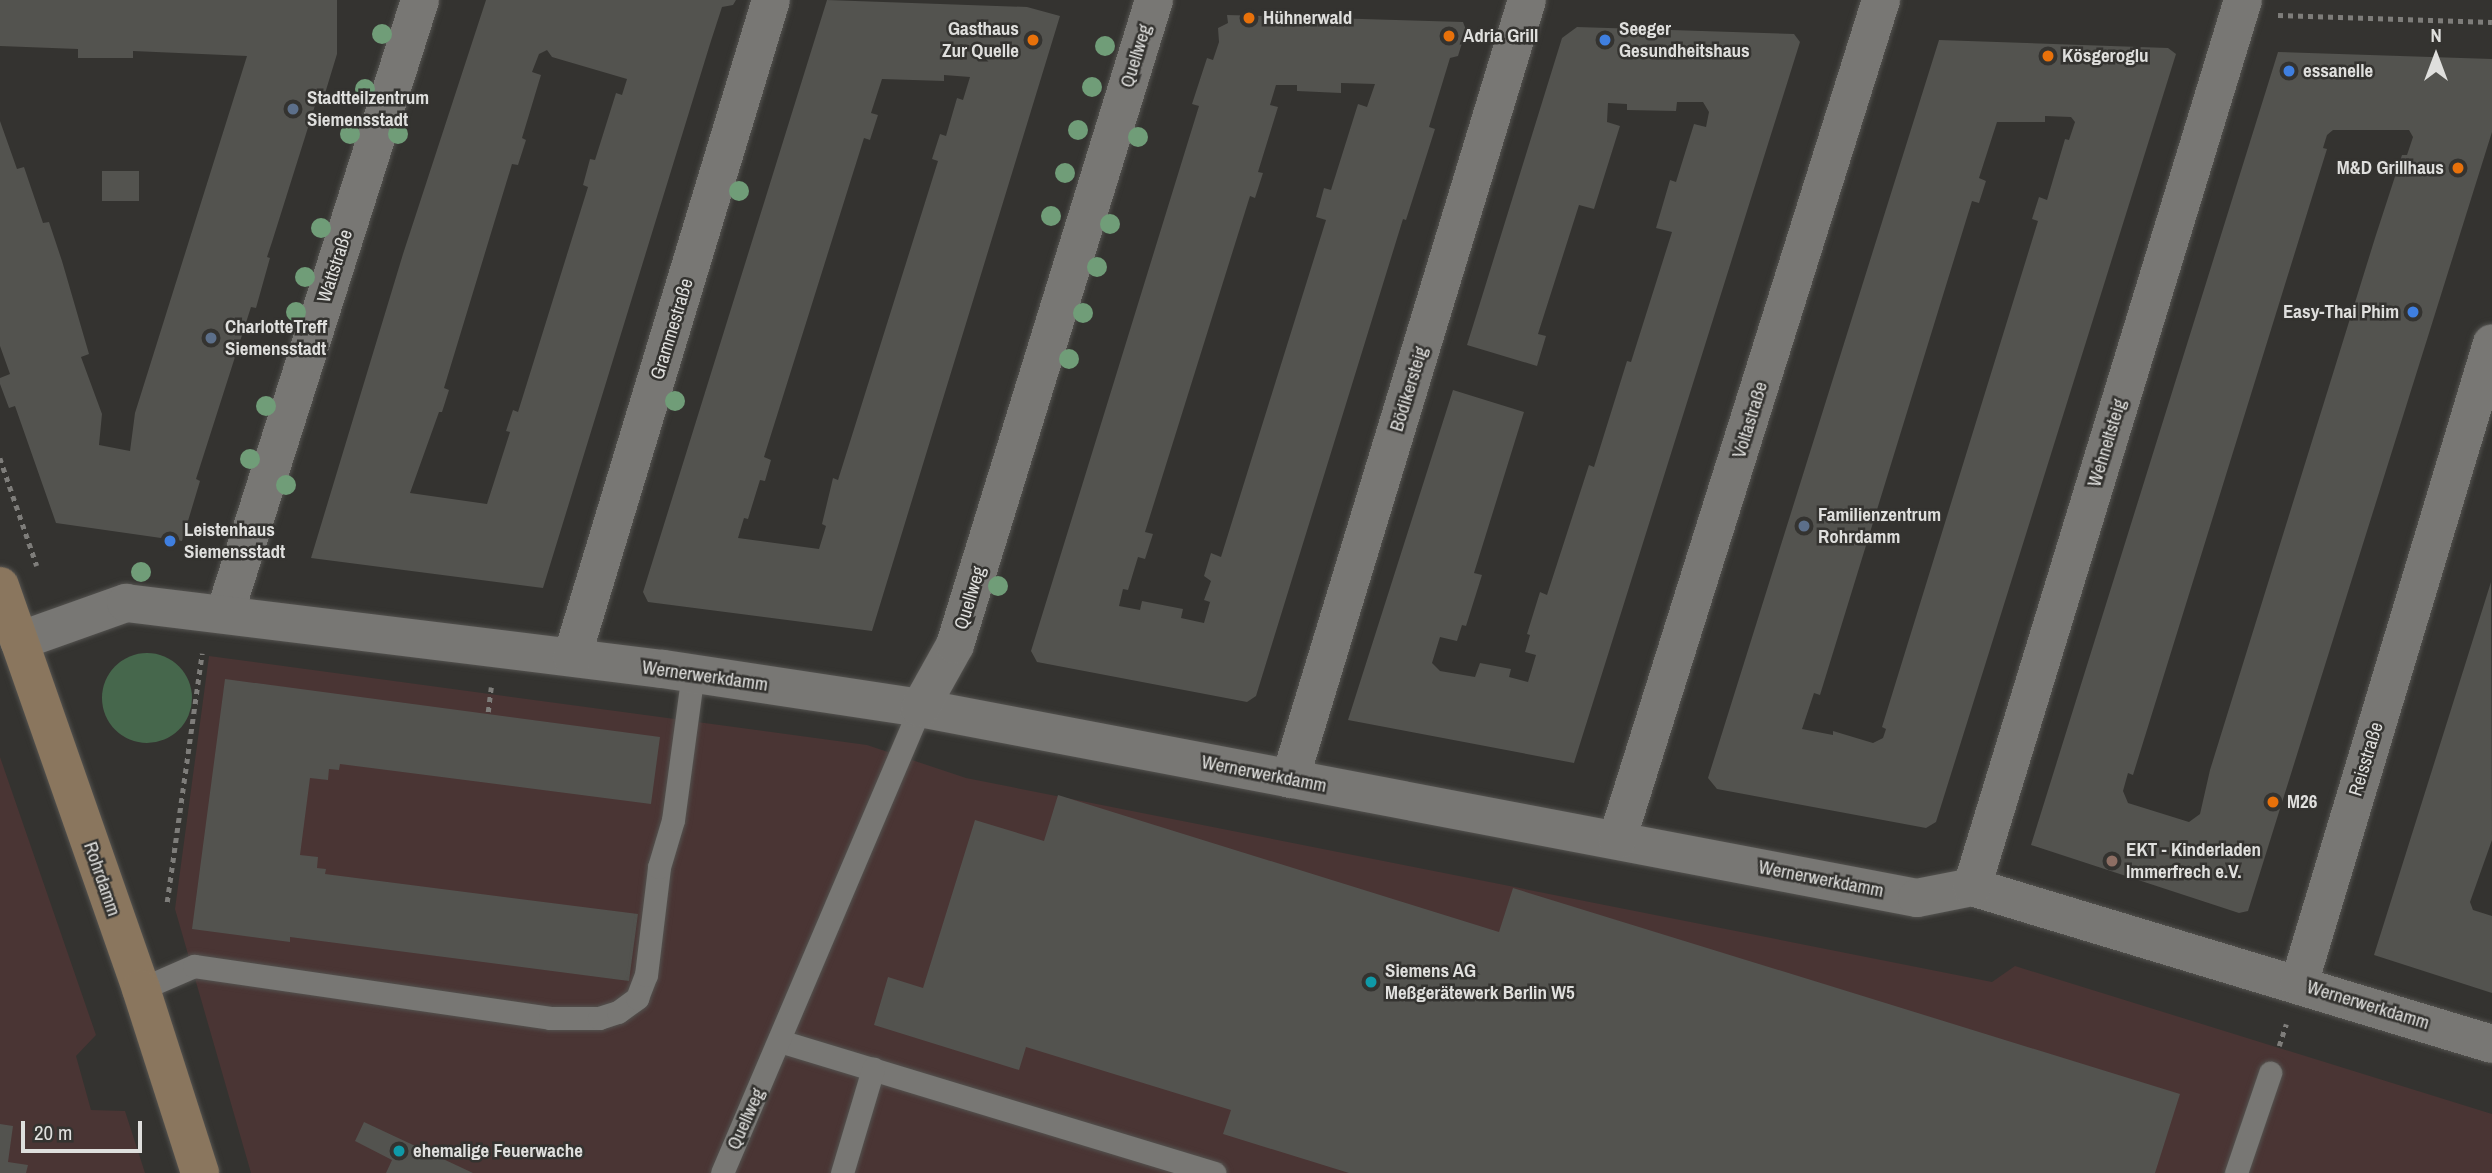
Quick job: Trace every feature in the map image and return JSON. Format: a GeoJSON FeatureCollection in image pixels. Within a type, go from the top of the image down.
{"type":"FeatureCollection","features":[{"type":"Feature","properties":{"kind":"main road","name":"Rohrdamm"},"geometry":{"type":"LineString","coordinates":[[0,586],[141,989],[200,1173]]}},
{"type":"Feature","properties":{"kind":"street","name":"Wattstraße"},"geometry":{"type":"LineString","coordinates":[[225,613],[420,0]]}},
{"type":"Feature","properties":{"kind":"street","name":"Grammestraße"},"geometry":{"type":"LineString","coordinates":[[572,657],[771,0]]}},
{"type":"Feature","properties":{"kind":"street","name":"Quellweg"},"geometry":{"type":"LineString","coordinates":[[920,708],[955,645],[1154,0]]}},
{"type":"Feature","properties":{"kind":"street","name":"Bödikersteig"},"geometry":{"type":"LineString","coordinates":[[1290,779],[1527,0]]}},
{"type":"Feature","properties":{"kind":"street","name":"Voltastraße"},"geometry":{"type":"LineString","coordinates":[[1617,840],[1881,0]]}},
{"type":"Feature","properties":{"kind":"street","name":"Wehneltsteig"},"geometry":{"type":"LineString","coordinates":[[1972,887],[2259,8]]}},
{"type":"Feature","properties":{"kind":"street","name":"Reisstraße"},"geometry":{"type":"LineString","coordinates":[[2299,984],[2492,343]]}},
{"type":"Feature","properties":{"kind":"street","name":"Wernerwerkdamm"},"geometry":{"type":"LineString","coordinates":[[19,640],[126,603],[225,613],[693,673],[920,708],[1917,898],[1972,887],[2492,1044]]}},
{"type":"Feature","properties":{"kind":"lane"},"geometry":{"type":"LineString","coordinates":[[141,989],[194,966],[551,1018],[599,1018],[618,1012],[637,998],[646,975],[659,867],[673,820],[693,673]]}},
{"type":"Feature","properties":{"kind":"lane","name":"Quellweg"},"geometry":{"type":"LineString","coordinates":[[722,1173],[920,708]]}},
{"type":"Feature","properties":{"kind":"lane"},"geometry":{"type":"LineString","coordinates":[[780,1041],[1214,1173]]}},
{"type":"Feature","properties":{"kind":"lane"},"geometry":{"type":"LineString","coordinates":[[842,1173],[873,1069]]}},
{"type":"Feature","properties":{"kind":"lane"},"geometry":{"type":"LineString","coordinates":[[2236,1173],[2270,1073]]}},
{"type":"Feature","properties":{"kind":"path"},"geometry":{"type":"LineString","coordinates":[[2259,8],[2492,22]]}},
{"type":"Feature","properties":{"kind":"path"},"geometry":{"type":"LineString","coordinates":[[0,458],[26,537]]}},
{"type":"Feature","properties":{"kind":"path"},"geometry":{"type":"LineString","coordinates":[[167,902],[203,645]]}},
{"type":"Feature","properties":{"kind":"path"},"geometry":{"type":"LineString","coordinates":[[488,712],[490,692]]}},
{"type":"Feature","properties":{"kind":"path"},"geometry":{"type":"LineString","coordinates":[[2270,1073],[2299,984]]}},
{"type":"Feature","properties":{"kind":"shaded area"},"geometry":{"type":"Polygon","coordinates":[[[209,656],[867,745],[966,778],[1992,982],[2015,966],[2492,1114],[2492,1173],[251,1173],[175,909],[209,656]]]}},
{"type":"Feature","properties":{"kind":"shaded area"},"geometry":{"type":"Polygon","coordinates":[[[0,757],[96,1035],[76,1056],[91,1110],[125,1111],[145,1173],[0,1173],[0,757]]]}},
{"type":"Feature","properties":{"kind":"green space"},"geometry":{"type":"Polygon","coordinates":[[[147,653],[164,656],[179,666],[189,681],[192,698],[189,715],[179,730],[164,740],[147,743],[130,740],[115,730],[105,715],[102,698],[105,681],[115,666],[130,656],[147,653]]]}},
{"type":"Feature","properties":{"kind":"building"},"geometry":{"type":"Polygon","coordinates":[[[0,0],[337,0],[337,54],[323,100],[317,99],[267,257],[270,258],[256,308],[251,307],[196,479],[200,481],[182,541],[56,523],[15,406],[9,408],[0,384],[0,378],[10,374],[0,346],[0,121],[17,169],[24,167],[43,223],[49,222],[62,261],[89,354],[81,357],[102,414],[99,445],[130,451],[135,413],[247,56],[133,51],[133,58],[78,58],[78,49],[0,46],[0,0]]]}},
{"type":"Feature","properties":{"kind":"building"},"geometry":{"type":"Polygon","coordinates":[[[486,0],[736,0],[733,5],[722,7],[543,588],[311,558],[403,254],[486,0]],[[547,50],[539,54],[532,72],[541,75],[522,138],[526,140],[518,165],[512,164],[444,388],[449,390],[410,493],[487,504],[510,432],[506,431],[513,410],[518,412],[588,187],[583,185],[590,159],[595,160],[616,93],[622,95],[627,79],[552,57],[547,50]]]}},
{"type":"Feature","properties":{"kind":"building"},"geometry":{"type":"Polygon","coordinates":[[[827,0],[1027,7],[1060,16],[872,631],[648,602],[643,592],[827,0]],[[944,75],[944,81],[882,79],[871,113],[878,115],[870,140],[864,138],[764,457],[771,460],[765,481],[760,480],[748,519],[744,518],[738,538],[819,549],[826,526],[822,524],[833,478],[838,480],[938,161],[932,159],[940,134],[946,136],[957,98],[963,100],[970,77],[944,75]]]}},
{"type":"Feature","properties":{"kind":"building"},"geometry":{"type":"Polygon","coordinates":[[[1227,15],[1463,22],[1466,30],[1458,56],[1450,58],[1429,127],[1435,129],[1406,220],[1403,219],[1256,696],[1247,702],[1037,662],[1031,651],[1199,106],[1192,104],[1207,58],[1213,60],[1219,42],[1218,28],[1228,23],[1227,15]],[[1341,83],[1341,93],[1297,91],[1297,85],[1276,85],[1270,105],[1278,107],[1258,172],[1263,173],[1255,198],[1250,196],[1145,532],[1153,534],[1145,559],[1138,557],[1128,590],[1123,589],[1119,606],[1140,610],[1142,601],[1183,609],[1181,618],[1204,623],[1210,602],[1204,600],[1211,581],[1204,576],[1211,553],[1221,557],[1326,220],[1316,217],[1324,188],[1331,190],[1358,104],[1367,107],[1375,84],[1341,83]]]}},
{"type":"Feature","properties":{"kind":"building"},"geometry":{"type":"Polygon","coordinates":[[[1577,27],[1794,34],[1800,42],[1574,763],[1348,720],[1453,390],[1524,412],[1474,573],[1482,575],[1466,626],[1462,625],[1457,641],[1440,637],[1432,663],[1440,671],[1475,677],[1480,663],[1511,669],[1509,677],[1528,682],[1536,655],[1525,652],[1530,635],[1527,634],[1540,592],[1547,595],[1589,465],[1594,467],[1672,232],[1656,228],[1670,180],[1676,182],[1694,124],[1706,127],[1709,112],[1703,102],[1677,102],[1676,111],[1627,110],[1627,104],[1608,103],[1607,122],[1620,126],[1594,209],[1579,205],[1538,334],[1546,336],[1537,366],[1467,345],[1562,38],[1577,27]]]}},
{"type":"Feature","properties":{"kind":"building"},"geometry":{"type":"Polygon","coordinates":[[[1939,40],[2168,48],[2176,54],[1936,822],[1926,828],[1717,789],[1708,778],[1939,40]],[[2045,116],[2045,122],[1997,122],[1979,178],[1986,181],[1979,203],[1972,201],[1820,695],[1814,693],[1802,729],[1833,735],[1833,731],[1873,743],[1883,738],[1886,729],[1882,727],[2038,221],[2032,219],[2039,197],[2047,200],[2065,139],[2069,140],[2075,122],[2071,117],[2045,116]]]}},
{"type":"Feature","properties":{"kind":"building"},"geometry":{"type":"Polygon","coordinates":[[[2278,52],[2492,59],[2492,132],[2248,911],[2239,913],[2031,845],[2278,52]],[[2333,130],[2327,135],[2323,148],[2327,149],[2133,775],[2128,773],[2123,791],[2128,803],[2189,822],[2200,814],[2210,770],[2375,238],[2402,155],[2407,155],[2413,137],[2409,130],[2333,130]]]}},
{"type":"Feature","properties":{"kind":"building"},"geometry":{"type":"Polygon","coordinates":[[[102,171],[139,171],[139,201],[102,201],[102,171]]]}},
{"type":"Feature","properties":{"kind":"building"},"geometry":{"type":"Polygon","coordinates":[[[2491,582],[2492,840],[2470,902],[2473,910],[2492,916],[2492,993],[2374,955],[2491,582]]]}},
{"type":"Feature","properties":{"kind":"building"},"geometry":{"type":"Polygon","coordinates":[[[225,679],[660,737],[651,804],[340,764],[339,770],[329,769],[328,780],[310,778],[300,855],[318,857],[317,868],[326,869],[325,874],[638,914],[629,981],[290,937],[290,942],[192,929],[225,679]]]}},
{"type":"Feature","properties":{"kind":"building","name":"Siemens AG Meßgerätewerk Berlin W5"},"geometry":{"type":"Polygon","coordinates":[[[1058,795],[1499,932],[1513,888],[2180,1094],[2155,1173],[1349,1173],[1223,1134],[1231,1110],[1026,1047],[1019,1070],[874,1025],[888,977],[923,988],[975,820],[1044,841],[1058,795]]]}},
{"type":"Feature","properties":{"kind":"building","name":"ehemalige Feuerwache"},"geometry":{"type":"Polygon","coordinates":[[[364,1122],[473,1173],[386,1173],[392,1160],[355,1141],[364,1122]]]}},
{"type":"Feature","properties":{"kind":"building"},"geometry":{"type":"Polygon","coordinates":[[[0,1124],[13,1126],[8,1162],[28,1165],[26,1173],[0,1173],[0,1124]]]}},
{"type":"Feature","properties":{"kind":"place","name":"Hühnerwald"},"geometry":{"type":"Point","coordinates":[1249,18]}},
{"type":"Feature","properties":{"kind":"place","name":"Adria Grill"},"geometry":{"type":"Point","coordinates":[1449,36]}},
{"type":"Feature","properties":{"kind":"place","name":"Gasthaus Zur Quelle"},"geometry":{"type":"Point","coordinates":[1033,40]}},
{"type":"Feature","properties":{"kind":"place","name":"Seeger Gesundheitshaus"},"geometry":{"type":"Point","coordinates":[1605,40]}},
{"type":"Feature","properties":{"kind":"place","name":"Kösgeroglu"},"geometry":{"type":"Point","coordinates":[2048,56]}},
{"type":"Feature","properties":{"kind":"place","name":"essanelle"},"geometry":{"type":"Point","coordinates":[2289,71]}},
{"type":"Feature","properties":{"kind":"place","name":"Stadtteilzentrum Siemensstadt"},"geometry":{"type":"Point","coordinates":[293,109]}},
{"type":"Feature","properties":{"kind":"place","name":"M&D Grillhaus"},"geometry":{"type":"Point","coordinates":[2458,168]}},
{"type":"Feature","properties":{"kind":"place","name":"Easy-Thai Phim"},"geometry":{"type":"Point","coordinates":[2413,312]}},
{"type":"Feature","properties":{"kind":"place","name":"CharlotteTreff Siemensstadt"},"geometry":{"type":"Point","coordinates":[211,338]}},
{"type":"Feature","properties":{"kind":"place","name":"Familienzentrum Rohrdamm"},"geometry":{"type":"Point","coordinates":[1804,526]}},
{"type":"Feature","properties":{"kind":"place","name":"Leistenhaus Siemensstadt"},"geometry":{"type":"Point","coordinates":[170,541]}},
{"type":"Feature","properties":{"kind":"place","name":"M26"},"geometry":{"type":"Point","coordinates":[2273,802]}},
{"type":"Feature","properties":{"kind":"place","name":"EKT - Kinderladen Immerfrech e.V."},"geometry":{"type":"Point","coordinates":[2112,861]}},
{"type":"Feature","properties":{"kind":"place","name":"Siemens AG Meßgerätewerk Berlin W5"},"geometry":{"type":"Point","coordinates":[1371,982]}},
{"type":"Feature","properties":{"kind":"place","name":"ehemalige Feuerwache"},"geometry":{"type":"Point","coordinates":[399,1151]}}]}
